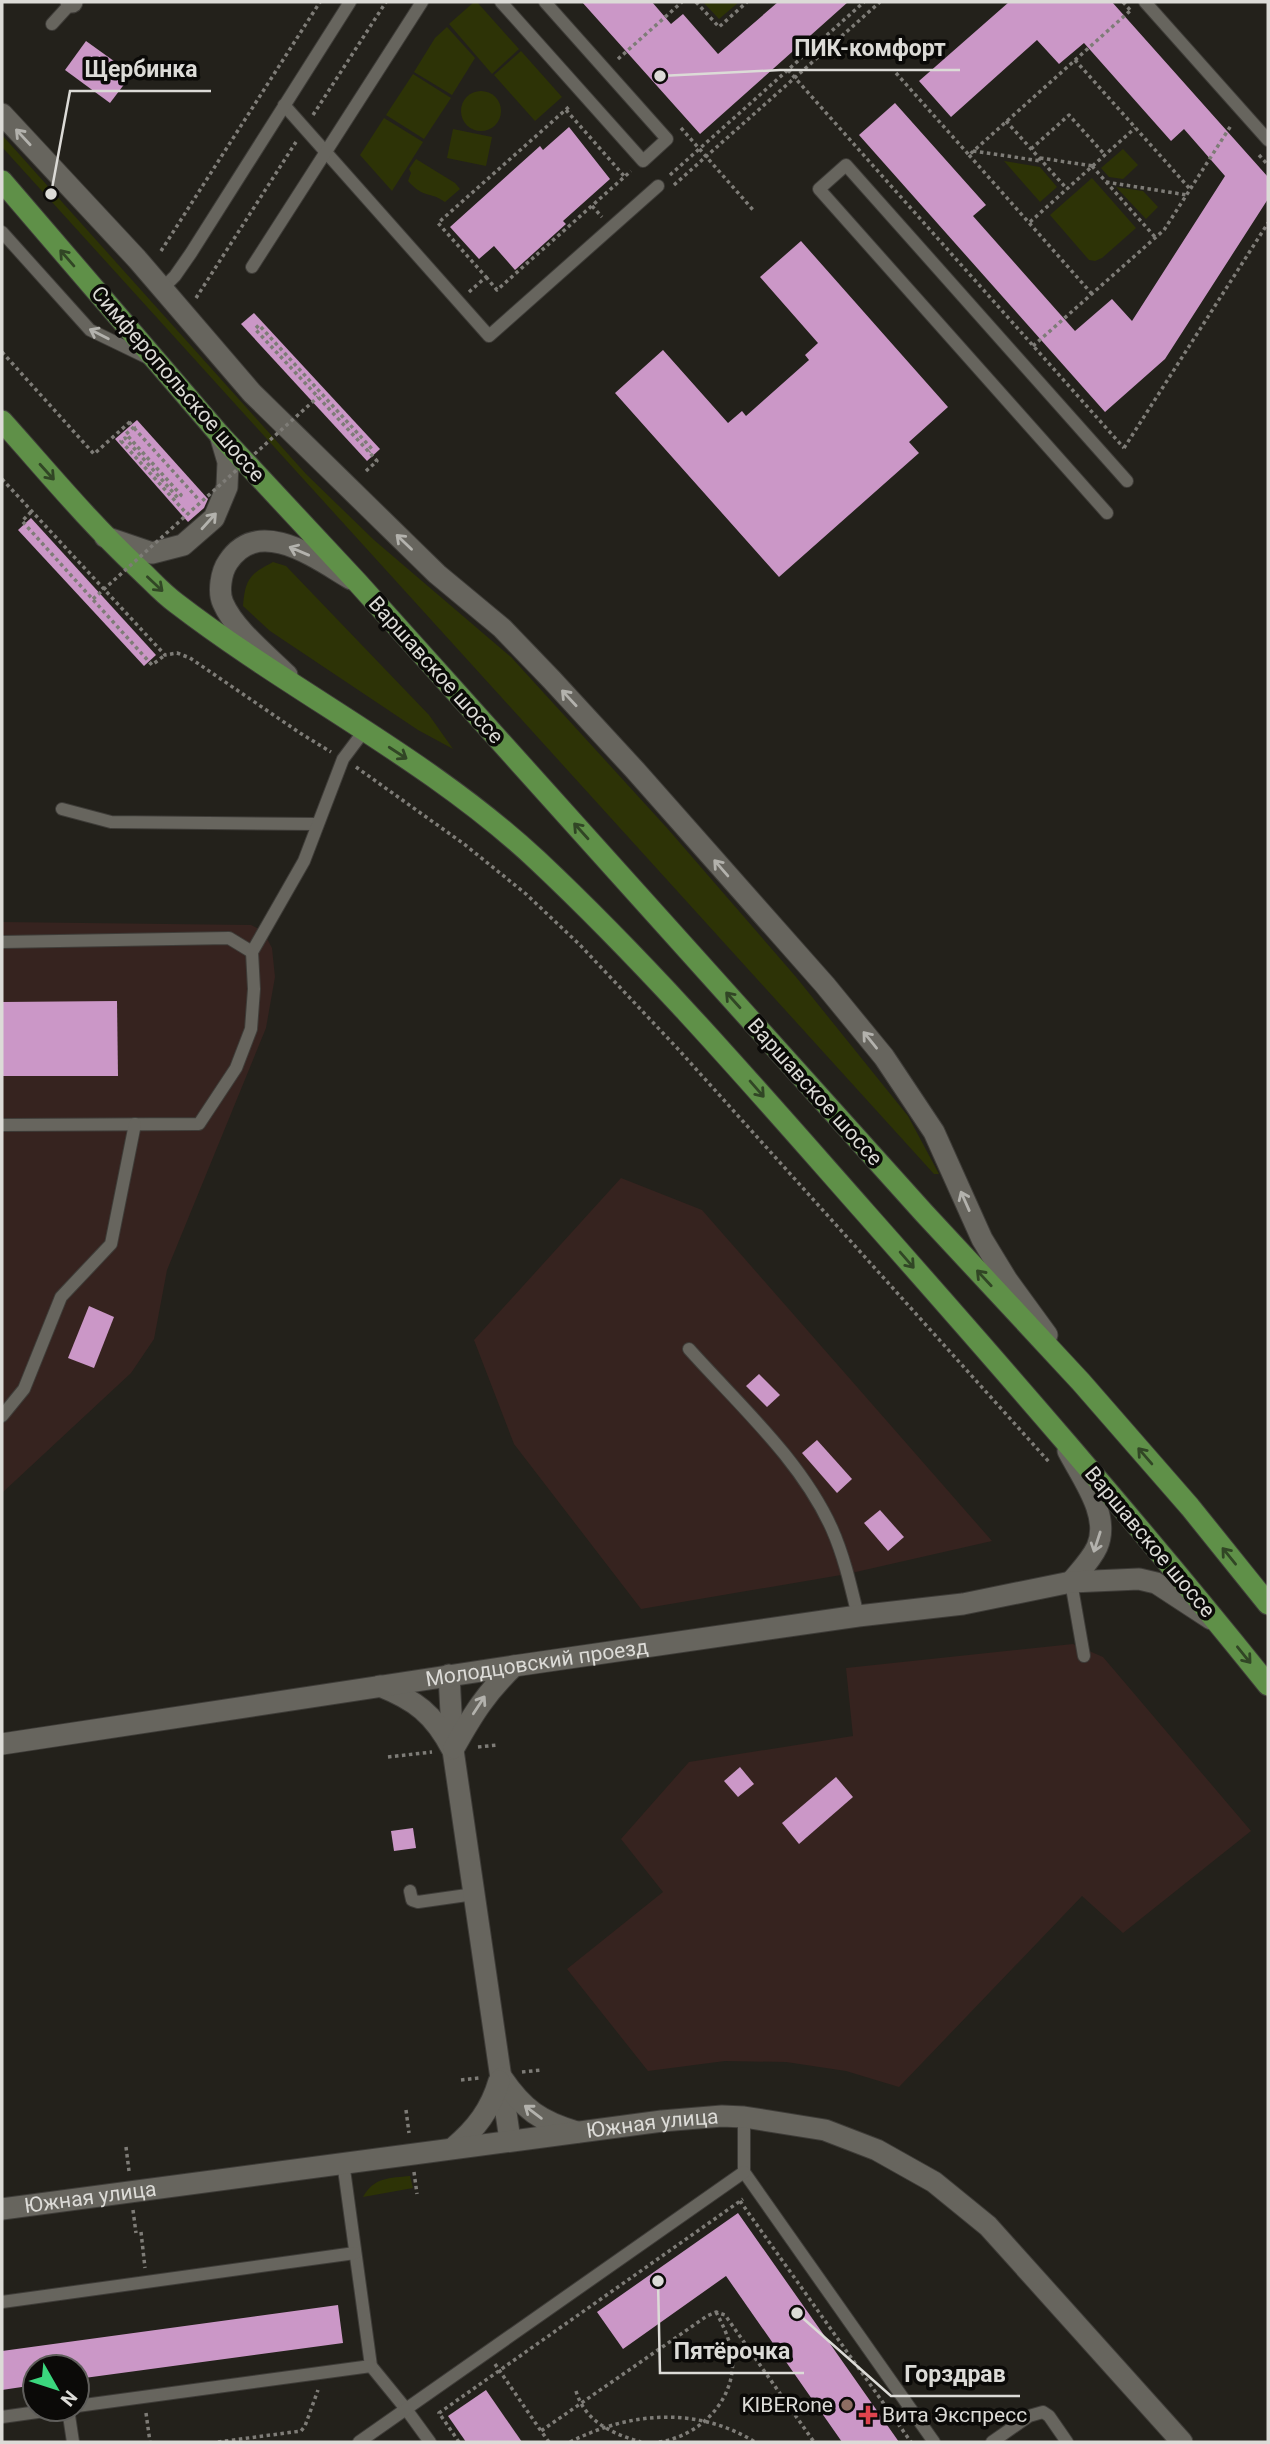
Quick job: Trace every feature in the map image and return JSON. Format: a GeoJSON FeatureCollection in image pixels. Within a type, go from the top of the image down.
{"type":"FeatureCollection","features":[{"type":"Feature","properties":{"kind":"main road","name":"Симферопольское шоссе"},"geometry":{"type":"LineString","coordinates":[[2,181],[220,435],[358,583]]}},
{"type":"Feature","properties":{"kind":"main road"},"geometry":{"type":"LineString","coordinates":[[2,421],[105,537],[174,602],[300,688]]}},
{"type":"Feature","properties":{"kind":"main road","name":"Варшавское шоссе"},"geometry":{"type":"LineString","coordinates":[[358,583],[924,1213],[1081,1382],[1190,1507],[1268,1604]]}},
{"type":"Feature","properties":{"kind":"main road","name":"Варшавское шоссе"},"geometry":{"type":"LineString","coordinates":[[300,688],[410,761],[489,819],[534,857],[678,1000],[1061,1435],[1268,1685]]}},
{"type":"Feature","properties":{"kind":"street"},"geometry":{"type":"LineString","coordinates":[[2,114],[137,259],[252,393],[402,540],[502,628],[544,671],[825,985],[911,1094],[934,1132],[982,1239],[1007,1280],[1081,1382]]}},
{"type":"Feature","properties":{"kind":"street"},"geometry":{"type":"LineString","coordinates":[[105,537],[152,553],[183,545],[214,518],[228,488],[228,462],[220,435]]}},
{"type":"Feature","properties":{"kind":"street"},"geometry":{"type":"LineString","coordinates":[[300,688],[230,617],[221,600],[225,567],[232,555],[244,547],[257,541],[276,541],[303,552],[358,583]]}},
{"type":"Feature","properties":{"kind":"street"},"geometry":{"type":"LineString","coordinates":[[1061,1435],[1098,1510],[1101,1524],[1096,1550],[1071,1582]]}},
{"type":"Feature","properties":{"kind":"street","name":"Молодцовский проезд"},"geometry":{"type":"LineString","coordinates":[[2,1744],[514,1665],[858,1616],[963,1604],[1071,1582],[1139,1579],[1156,1583],[1220,1625]]}},
{"type":"Feature","properties":{"kind":"street"},"geometry":{"type":"LineString","coordinates":[[453,1750],[478,1706],[491,1688],[514,1665]]}},
{"type":"Feature","properties":{"kind":"street"},"geometry":{"type":"LineString","coordinates":[[449,1675],[453,1750],[510,2140]]}},
{"type":"Feature","properties":{"kind":"street"},"geometry":{"type":"LineString","coordinates":[[380,1686],[422,1707],[443,1731],[453,1750]]}},
{"type":"Feature","properties":{"kind":"street"},"geometry":{"type":"LineString","coordinates":[[500,2075],[514,2096],[532,2113],[553,2125],[577,2132]]}},
{"type":"Feature","properties":{"kind":"street"},"geometry":{"type":"LineString","coordinates":[[453,2148],[470,2134],[484,2116],[494,2097],[500,2075]]}},
{"type":"Feature","properties":{"kind":"street","name":"Южная улица"},"geometry":{"type":"LineString","coordinates":[[2,2209],[662,2121],[744,2116],[825,2130],[877,2150],[934,2182],[988,2226],[1182,2442]]}},
{"type":"Feature","properties":{"kind":"lane"},"geometry":{"type":"LineString","coordinates":[[52,24],[72,2]]}},
{"type":"Feature","properties":{"kind":"lane"},"geometry":{"type":"LineString","coordinates":[[162,289],[191,253],[350,2]]}},
{"type":"Feature","properties":{"kind":"lane"},"geometry":{"type":"LineString","coordinates":[[252,267],[422,2]]}},
{"type":"Feature","properties":{"kind":"lane"},"geometry":{"type":"LineString","coordinates":[[501,2],[642,161],[667,139],[544,2]]}},
{"type":"Feature","properties":{"kind":"lane"},"geometry":{"type":"LineString","coordinates":[[1143,2],[1268,140]]}},
{"type":"Feature","properties":{"kind":"lane"},"geometry":{"type":"LineString","coordinates":[[284,105],[489,336],[657,186]]}},
{"type":"Feature","properties":{"kind":"lane"},"geometry":{"type":"LineString","coordinates":[[1107,513],[819,189],[846,165],[1127,481]]}},
{"type":"Feature","properties":{"kind":"lane"},"geometry":{"type":"LineString","coordinates":[[2,232],[90,330],[161,365]]}},
{"type":"Feature","properties":{"kind":"lane"},"geometry":{"type":"LineString","coordinates":[[2,1125],[199,1124],[236,1068],[251,1029],[254,989],[252,953],[304,861],[343,759],[364,731]]}},
{"type":"Feature","properties":{"kind":"lane"},"geometry":{"type":"LineString","coordinates":[[62,809],[111,822],[316,824]]}},
{"type":"Feature","properties":{"kind":"lane"},"geometry":{"type":"LineString","coordinates":[[2,942],[229,938],[252,953]]}},
{"type":"Feature","properties":{"kind":"lane"},"geometry":{"type":"LineString","coordinates":[[2,1416],[24,1390],[61,1297],[111,1244],[135,1124]]}},
{"type":"Feature","properties":{"kind":"lane"},"geometry":{"type":"LineString","coordinates":[[689,1349],[789,1459],[811,1492],[832,1529],[858,1616]]}},
{"type":"Feature","properties":{"kind":"lane"},"geometry":{"type":"LineString","coordinates":[[1071,1582],[1084,1656]]}},
{"type":"Feature","properties":{"kind":"lane"},"geometry":{"type":"LineString","coordinates":[[410,1891],[412,1900],[418,1902],[474,1894]]}},
{"type":"Feature","properties":{"kind":"lane"},"geometry":{"type":"LineString","coordinates":[[744,2116],[744,2172],[933,2442]]}},
{"type":"Feature","properties":{"kind":"lane"},"geometry":{"type":"LineString","coordinates":[[343,2162],[370,2366],[430,2442]]}},
{"type":"Feature","properties":{"kind":"lane"},"geometry":{"type":"LineString","coordinates":[[359,2442],[744,2172]]}},
{"type":"Feature","properties":{"kind":"lane"},"geometry":{"type":"LineString","coordinates":[[2,2302],[355,2253]]}},
{"type":"Feature","properties":{"kind":"lane"},"geometry":{"type":"LineString","coordinates":[[91,2404],[370,2366]]}},
{"type":"Feature","properties":{"kind":"lane"},"geometry":{"type":"LineString","coordinates":[[992,2442],[1029,2416],[1043,2412],[1049,2416],[1067,2442]]}},
{"type":"Feature","properties":{"kind":"lane"},"geometry":{"type":"LineString","coordinates":[[2,2417],[21,2414]]}},
{"type":"Feature","properties":{"kind":"lane"},"geometry":{"type":"LineString","coordinates":[[70,2423],[73,2442]]}},
{"type":"Feature","properties":{"kind":"path"},"geometry":{"type":"LineString","coordinates":[[160,251],[320,2]]}},
{"type":"Feature","properties":{"kind":"path"},"geometry":{"type":"LineString","coordinates":[[195,300],[386,2]]}},
{"type":"Feature","properties":{"kind":"path"},"geometry":{"type":"LineString","coordinates":[[605,70],[682,2]]}},
{"type":"Feature","properties":{"kind":"path"},"geometry":{"type":"LineString","coordinates":[[696,2],[719,27],[741,4],[747,2]]}},
{"type":"Feature","properties":{"kind":"path"},"geometry":{"type":"LineString","coordinates":[[657,186],[864,2]]}},
{"type":"Feature","properties":{"kind":"path"},"geometry":{"type":"LineString","coordinates":[[671,188],[880,2]]}},
{"type":"Feature","properties":{"kind":"path"},"geometry":{"type":"LineString","coordinates":[[971,153],[1143,2]]}},
{"type":"Feature","properties":{"kind":"path"},"geometry":{"type":"LineString","coordinates":[[1075,60],[1190,190]]}},
{"type":"Feature","properties":{"kind":"path"},"geometry":{"type":"LineString","coordinates":[[788,70],[1124,448]]}},
{"type":"Feature","properties":{"kind":"path"},"geometry":{"type":"LineString","coordinates":[[896,73],[971,153],[1092,293]]}},
{"type":"Feature","properties":{"kind":"path"},"geometry":{"type":"LineString","coordinates":[[583,94],[438,223],[497,290],[633,169]]}},
{"type":"Feature","properties":{"kind":"path"},"geometry":{"type":"LineString","coordinates":[[566,110],[625,177]]}},
{"type":"Feature","properties":{"kind":"path"},"geometry":{"type":"LineString","coordinates":[[1019,359],[1164,230],[1241,110]]}},
{"type":"Feature","properties":{"kind":"path"},"geometry":{"type":"LineString","coordinates":[[1031,149],[1069,115],[1105,155]]}},
{"type":"Feature","properties":{"kind":"path"},"geometry":{"type":"LineString","coordinates":[[1006,121],[1067,189]]}},
{"type":"Feature","properties":{"kind":"path"},"geometry":{"type":"LineString","coordinates":[[1029,223],[1135,128]]}},
{"type":"Feature","properties":{"kind":"path"},"geometry":{"type":"LineString","coordinates":[[971,153],[1043,162]]}},
{"type":"Feature","properties":{"kind":"path"},"geometry":{"type":"LineString","coordinates":[[1039,158],[1093,166],[1155,237]]}},
{"type":"Feature","properties":{"kind":"path"},"geometry":{"type":"LineString","coordinates":[[1106,182],[1187,195]]}},
{"type":"Feature","properties":{"kind":"path"},"geometry":{"type":"LineString","coordinates":[[1113,465],[1268,223]]}},
{"type":"Feature","properties":{"kind":"path"},"geometry":{"type":"LineString","coordinates":[[459,301],[485,277]]}},
{"type":"Feature","properties":{"kind":"path"},"geometry":{"type":"LineString","coordinates":[[366,471],[377,461],[255,328],[259,325],[372,449],[369,452]]}},
{"type":"Feature","properties":{"kind":"path"},"geometry":{"type":"LineString","coordinates":[[2,352],[93,454],[131,421],[201,502]]}},
{"type":"Feature","properties":{"kind":"path"},"geometry":{"type":"LineString","coordinates":[[93,599],[318,397]]}},
{"type":"Feature","properties":{"kind":"path"},"geometry":{"type":"LineString","coordinates":[[134,427],[126,434],[181,495],[178,498],[125,438],[121,441],[187,514]]}},
{"type":"Feature","properties":{"kind":"path"},"geometry":{"type":"LineString","coordinates":[[2,479],[165,655]]}},
{"type":"Feature","properties":{"kind":"path"},"geometry":{"type":"LineString","coordinates":[[31,512],[22,521],[152,665],[165,655],[177,653],[190,658],[343,759],[464,844],[526,894],[580,945],[687,1059],[1051,1465]]}},
{"type":"Feature","properties":{"kind":"path"},"geometry":{"type":"LineString","coordinates":[[459,2442],[439,2413],[748,2195]]}},
{"type":"Feature","properties":{"kind":"path"},"geometry":{"type":"LineString","coordinates":[[740,2201],[911,2442]]}},
{"type":"Feature","properties":{"kind":"path"},"geometry":{"type":"LineString","coordinates":[[141,2232],[147,2282]]}},
{"type":"Feature","properties":{"kind":"path"},"geometry":{"type":"LineString","coordinates":[[541,2431],[712,2312],[716,2312],[725,2315],[814,2442]]}},
{"type":"Feature","properties":{"kind":"path"},"geometry":{"type":"LineString","coordinates":[[659,2442],[684,2436],[706,2421],[717,2409],[729,2383],[732,2355],[725,2328],[716,2312]]}},
{"type":"Feature","properties":{"kind":"path"},"geometry":{"type":"LineString","coordinates":[[218,2442],[301,2431],[325,2372]]}},
{"type":"Feature","properties":{"kind":"path"},"geometry":{"type":"LineString","coordinates":[[504,2377],[549,2442]]}},
{"type":"Feature","properties":{"kind":"path"},"geometry":{"type":"LineString","coordinates":[[576,2391],[594,2420],[615,2435],[641,2442]]}},
{"type":"Feature","properties":{"kind":"path"},"geometry":{"type":"LineString","coordinates":[[144,2397],[150,2442]]}},
{"type":"Feature","properties":{"kind":"path"},"geometry":{"type":"LineString","coordinates":[[570,2442],[616,2423],[658,2416],[706,2421],[740,2432],[755,2442]]}},
{"type":"Feature","properties":{"kind":"shaded area"},"geometry":{"type":"Polygon","coordinates":[[[2,922],[251,925],[263,931],[272,948],[275,977],[266,1028],[167,1270],[154,1339],[131,1373],[2,1493],[2,922]]]}},
{"type":"Feature","properties":{"kind":"shaded area"},"geometry":{"type":"Polygon","coordinates":[[[621,1178],[702,1210],[992,1541],[847,1574],[641,1609],[514,1444],[474,1340],[621,1178]]]}},
{"type":"Feature","properties":{"kind":"shaded area"},"geometry":{"type":"Polygon","coordinates":[[[1073,1644],[1103,1657],[1251,1831],[1123,1933],[1082,1896],[899,2087],[846,2071],[786,2062],[725,2061],[648,2071],[567,1969],[663,1892],[621,1839],[689,1762],[853,1736],[846,1668],[1073,1644]]]}},
{"type":"Feature","properties":{"kind":"green space"},"geometry":{"type":"Polygon","coordinates":[[[477,2],[519,49],[492,74],[449,24],[477,2]]]}},
{"type":"Feature","properties":{"kind":"green space"},"geometry":{"type":"Polygon","coordinates":[[[703,2],[739,2],[719,19],[703,2]]]}},
{"type":"Feature","properties":{"kind":"green space"},"geometry":{"type":"Polygon","coordinates":[[[447,27],[475,58],[452,95],[414,72],[435,38],[447,27]]]}},
{"type":"Feature","properties":{"kind":"green space"},"geometry":{"type":"Polygon","coordinates":[[[521,51],[562,97],[535,121],[494,75],[521,51]]]}},
{"type":"Feature","properties":{"kind":"green space"},"geometry":{"type":"Polygon","coordinates":[[[413,74],[451,98],[424,139],[386,115],[413,74]]]}},
{"type":"Feature","properties":{"kind":"green space"},"geometry":{"type":"Polygon","coordinates":[[[481,91],[495,97],[501,111],[495,125],[481,131],[467,125],[461,111],[467,97],[481,91]]]}},
{"type":"Feature","properties":{"kind":"green space"},"geometry":{"type":"Polygon","coordinates":[[[384,118],[423,142],[392,191],[360,155],[384,118]]]}},
{"type":"Feature","properties":{"kind":"green space"},"geometry":{"type":"Polygon","coordinates":[[[453,129],[492,137],[486,166],[447,158],[453,129]]]}},
{"type":"Feature","properties":{"kind":"green space"},"geometry":{"type":"Polygon","coordinates":[[[2,135],[306,474],[374,540],[511,657],[667,828],[796,977],[908,1116],[939,1174],[934,1174],[2,147],[2,135]]]}},
{"type":"Feature","properties":{"kind":"green space"},"geometry":{"type":"Polygon","coordinates":[[[1123,149],[1138,165],[1123,179],[1109,177],[1101,168],[1123,149]]]}},
{"type":"Feature","properties":{"kind":"green space"},"geometry":{"type":"Polygon","coordinates":[[[416,159],[455,183],[460,189],[445,202],[418,190],[408,181],[411,173],[409,169],[416,159]]]}},
{"type":"Feature","properties":{"kind":"green space"},"geometry":{"type":"Polygon","coordinates":[[[1004,161],[1040,167],[1057,187],[1040,202],[1004,161]]]}},
{"type":"Feature","properties":{"kind":"green space"},"geometry":{"type":"Polygon","coordinates":[[[1092,178],[1136,228],[1095,261],[1089,260],[1050,215],[1092,178]]]}},
{"type":"Feature","properties":{"kind":"green space"},"geometry":{"type":"Polygon","coordinates":[[[1116,187],[1143,191],[1158,207],[1146,219],[1116,187]]]}},
{"type":"Feature","properties":{"kind":"green space"},"geometry":{"type":"Polygon","coordinates":[[[273,562],[286,566],[429,715],[453,749],[418,730],[270,631],[243,606],[245,589],[250,578],[273,562]]]}},
{"type":"Feature","properties":{"kind":"green space"},"geometry":{"type":"Polygon","coordinates":[[[410,2176],[413,2188],[363,2197],[377,2182],[410,2176]]]}},
{"type":"Feature","properties":{"kind":"building"},"geometry":{"type":"Polygon","coordinates":[[[582,2],[652,2],[671,24],[683,14],[718,54],[778,2],[848,2],[700,134],[582,2]]]}},
{"type":"Feature","properties":{"kind":"building"},"geometry":{"type":"Polygon","coordinates":[[[1009,2],[1112,2],[1268,177],[1268,199],[1165,359],[1105,412],[859,135],[895,103],[986,205],[973,216],[1075,331],[1112,299],[1132,321],[1225,176],[1184,129],[1171,141],[1084,43],[1059,64],[1037,40],[951,117],[919,81],[1009,2]]]}},
{"type":"Feature","properties":{"kind":"building"},"geometry":{"type":"Polygon","coordinates":[[[86,41],[132,74],[110,103],[65,70],[86,41]]]}},
{"type":"Feature","properties":{"kind":"building"},"geometry":{"type":"Polygon","coordinates":[[[569,127],[610,179],[563,221],[566,224],[515,270],[494,246],[479,259],[450,227],[540,146],[543,150],[569,127]]]}},
{"type":"Feature","properties":{"kind":"building"},"geometry":{"type":"Polygon","coordinates":[[[801,241],[948,407],[909,442],[919,453],[779,577],[615,393],[663,350],[728,423],[742,411],[746,416],[809,360],[805,355],[818,343],[760,277],[801,241]]]}},
{"type":"Feature","properties":{"kind":"building"},"geometry":{"type":"Polygon","coordinates":[[[254,313],[380,449],[367,461],[241,324],[254,313]]]}},
{"type":"Feature","properties":{"kind":"building"},"geometry":{"type":"Polygon","coordinates":[[[137,420],[208,499],[204,508],[188,522],[115,439],[137,420]]]}},
{"type":"Feature","properties":{"kind":"building"},"geometry":{"type":"Polygon","coordinates":[[[31,518],[156,655],[144,666],[18,530],[31,518]]]}},
{"type":"Feature","properties":{"kind":"building"},"geometry":{"type":"Polygon","coordinates":[[[117,1001],[118,1076],[2,1076],[2,1002],[117,1001]]]}},
{"type":"Feature","properties":{"kind":"building"},"geometry":{"type":"Polygon","coordinates":[[[89,1306],[114,1317],[94,1368],[68,1358],[89,1306]]]}},
{"type":"Feature","properties":{"kind":"building"},"geometry":{"type":"Polygon","coordinates":[[[759,1374],[780,1395],[767,1407],[746,1386],[759,1374]]]}},
{"type":"Feature","properties":{"kind":"building"},"geometry":{"type":"Polygon","coordinates":[[[817,1440],[852,1479],[837,1493],[802,1453],[817,1440]]]}},
{"type":"Feature","properties":{"kind":"building"},"geometry":{"type":"Polygon","coordinates":[[[880,1510],[904,1537],[888,1551],[864,1523],[880,1510]]]}},
{"type":"Feature","properties":{"kind":"building"},"geometry":{"type":"Polygon","coordinates":[[[740,1767],[754,1784],[738,1797],[724,1781],[740,1767]]]}},
{"type":"Feature","properties":{"kind":"building"},"geometry":{"type":"Polygon","coordinates":[[[836,1777],[853,1797],[799,1844],[782,1823],[836,1777]]]}},
{"type":"Feature","properties":{"kind":"building"},"geometry":{"type":"Polygon","coordinates":[[[413,1828],[416,1848],[394,1851],[391,1831],[413,1828]]]}},
{"type":"Feature","properties":{"kind":"building"},"geometry":{"type":"Polygon","coordinates":[[[738,2213],[899,2442],[842,2442],[726,2276],[623,2349],[597,2312],[738,2213]]]}},
{"type":"Feature","properties":{"kind":"building"},"geometry":{"type":"Polygon","coordinates":[[[338,2305],[343,2343],[91,2377],[91,2353],[21,2353],[21,2387],[2,2390],[2,2351],[338,2305]]]}},
{"type":"Feature","properties":{"kind":"building"},"geometry":{"type":"Polygon","coordinates":[[[486,2390],[522,2442],[466,2442],[448,2416],[486,2390]]]}},
{"type":"Feature","properties":{"kind":"place","name":"ПИК-комфорт"},"geometry":{"type":"Point","coordinates":[660,76]}},
{"type":"Feature","properties":{"kind":"place","name":"Щербинка"},"geometry":{"type":"Point","coordinates":[51,194]}},
{"type":"Feature","properties":{"kind":"place","name":"Пятёрочка"},"geometry":{"type":"Point","coordinates":[658,2281]}},
{"type":"Feature","properties":{"kind":"place","name":"Горздрав"},"geometry":{"type":"Point","coordinates":[797,2313]}},
{"type":"Feature","properties":{"kind":"place","name":"KIBERone"},"geometry":{"type":"Point","coordinates":[847,2405]}},
{"type":"Feature","properties":{"kind":"place","name":"Вита Экспресс"},"geometry":{"type":"Point","coordinates":[868,2415]}}]}
